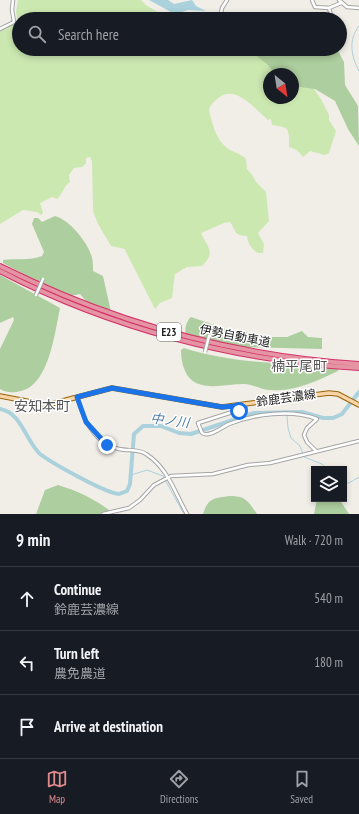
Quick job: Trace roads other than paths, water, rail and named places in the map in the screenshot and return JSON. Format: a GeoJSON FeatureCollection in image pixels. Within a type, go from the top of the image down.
{"type":"FeatureCollection","features":[{"type":"Feature","properties":{"kind":"highway","name":"伊勢自動車道"},"geometry":{"type":"LineString","coordinates":[[0,266],[85,304],[168,332],[252,351],[359,368]]}},
{"type":"Feature","properties":{"kind":"highway","name":"伊勢自動車道"},"geometry":{"type":"LineString","coordinates":[[0,271],[84,308],[166,336],[259,357],[347,365],[359,364]]}},
{"type":"Feature","properties":{"kind":"main road","name":"鈴鹿芸濃線"},"geometry":{"type":"LineString","coordinates":[[0,396],[47,405],[112,388],[222,407],[329,392],[358,405]]}},
{"type":"Feature","properties":{"kind":"street"},"geometry":{"type":"LineString","coordinates":[[12,0],[12,12]]}},
{"type":"Feature","properties":{"kind":"street"},"geometry":{"type":"LineString","coordinates":[[221,12],[222,8],[228,0]]}},
{"type":"Feature","properties":{"kind":"street"},"geometry":{"type":"LineString","coordinates":[[312,0],[314,7],[329,8],[340,1],[347,7],[359,8]]}},
{"type":"Feature","properties":{"kind":"street"},"geometry":{"type":"LineString","coordinates":[[329,8],[330,12]]}},
{"type":"Feature","properties":{"kind":"street"},"geometry":{"type":"LineString","coordinates":[[0,29],[12,23]]}},
{"type":"Feature","properties":{"kind":"street"},"geometry":{"type":"LineString","coordinates":[[36,295],[43,279]]}},
{"type":"Feature","properties":{"kind":"street"},"geometry":{"type":"LineString","coordinates":[[205,352],[209,336]]}},
{"type":"Feature","properties":{"kind":"street"},"geometry":{"type":"LineString","coordinates":[[77,397],[86,422],[98,436],[112,447],[146,454],[168,478],[187,514]]}},
{"type":"Feature","properties":{"kind":"street"},"geometry":{"type":"LineString","coordinates":[[236,406],[245,408],[198,423],[202,433],[207,435],[229,424],[250,418],[268,415],[303,414],[317,419],[307,428],[304,435],[307,442],[316,451]]}},
{"type":"Feature","properties":{"kind":"street"},"geometry":{"type":"LineString","coordinates":[[103,514],[129,508],[140,500],[154,485],[177,475],[212,474],[359,441]]}},
{"type":"Feature","properties":{"kind":"water"},"geometry":{"type":"Polygon","coordinates":[[[149,0],[168,0],[174,4],[192,0],[196,6],[206,11],[188,10],[182,12],[171,12],[149,0]]]}},
{"type":"Feature","properties":{"kind":"waterway"},"geometry":{"type":"LineString","coordinates":[[359,26],[352,42],[354,60],[359,71]]}},
{"type":"Feature","properties":{"kind":"waterway","name":"中ノ川"},"geometry":{"type":"LineString","coordinates":[[0,409],[13,415],[40,454],[55,464],[102,489],[119,494],[127,491],[130,484],[134,434],[143,426],[161,426],[179,433],[191,434],[254,413],[302,412],[323,418],[333,418],[342,414],[359,392]]}},
{"type":"Feature","properties":{"kind":"waterway"},"geometry":{"type":"LineString","coordinates":[[287,415],[288,428],[291,438],[300,446],[304,457],[324,466]]}},
{"type":"Feature","properties":{"kind":"waterway"},"geometry":{"type":"LineString","coordinates":[[131,475],[147,470],[163,476],[184,514]]}},
{"type":"Feature","properties":{"kind":"waterway"},"geometry":{"type":"LineString","coordinates":[[347,483],[359,477]]}},
{"type":"Feature","properties":{"kind":"district","name":"楠平尾町"},"geometry":{"type":"Point","coordinates":[299,366]}},
{"type":"Feature","properties":{"kind":"district","name":"安知本町"},"geometry":{"type":"Point","coordinates":[42,406]}}]}
